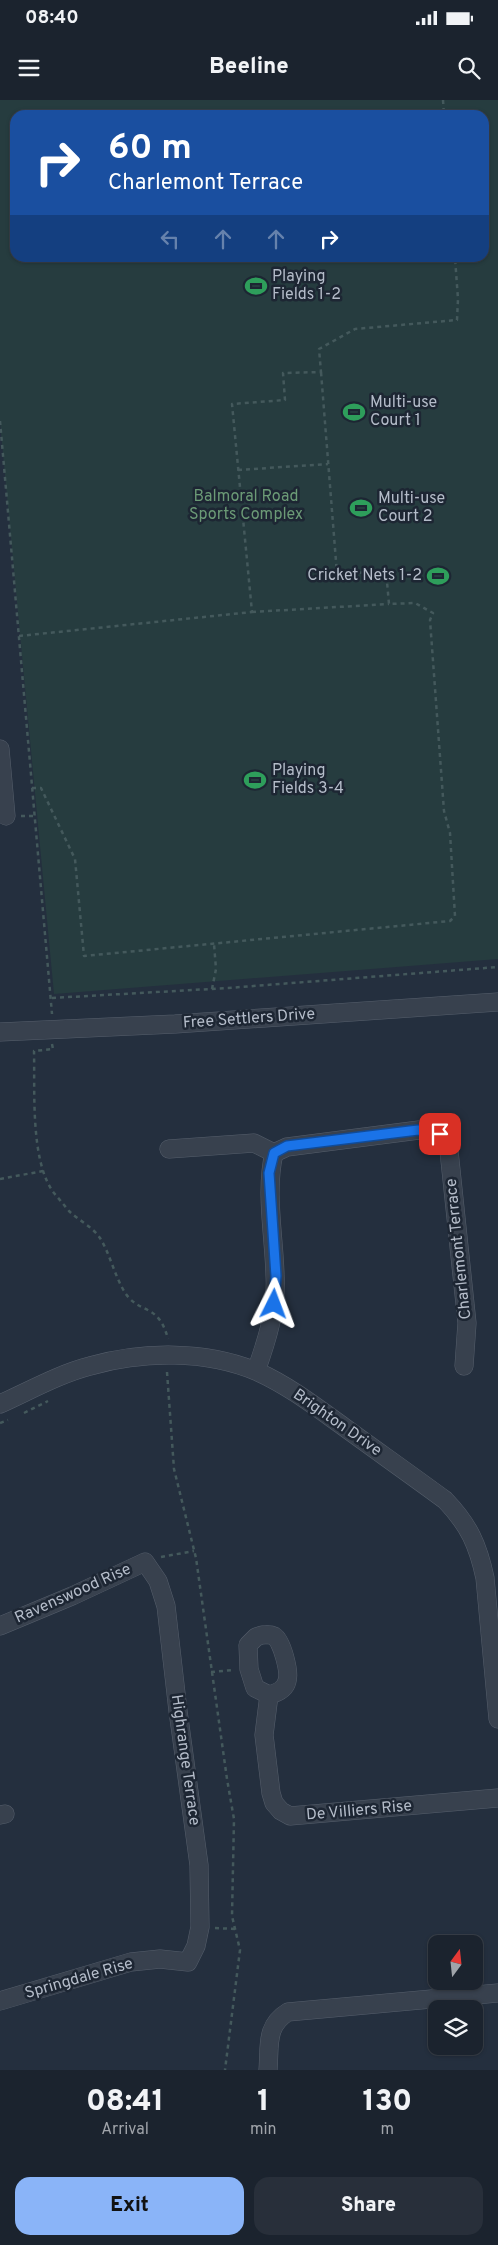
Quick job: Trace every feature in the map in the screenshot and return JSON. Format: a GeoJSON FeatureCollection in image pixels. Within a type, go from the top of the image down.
{"type":"FeatureCollection","features":[{"type":"Feature","properties":{"kind":"street"},"geometry":{"type":"LineString","coordinates":[[0,749],[6,816]]}},
{"type":"Feature","properties":{"kind":"street","name":"Free Settlers Drive"},"geometry":{"type":"LineString","coordinates":[[0,1032],[175,1024],[498,1002]]}},
{"type":"Feature","properties":{"kind":"street","name":"Charlemont Terrace"},"geometry":{"type":"LineString","coordinates":[[274,1153],[287,1146],[418,1130],[440,1134],[449,1151],[467,1323],[464,1366]]}},
{"type":"Feature","properties":{"kind":"street"},"geometry":{"type":"LineString","coordinates":[[169,1149],[254,1143],[274,1153],[269,1173],[276,1276],[274,1304],[269,1332],[256,1371]]}},
{"type":"Feature","properties":{"kind":"street","name":"Brighton Drive"},"geometry":{"type":"LineString","coordinates":[[0,1404],[71,1372],[104,1362],[128,1358],[185,1356],[224,1362],[256,1371],[297,1393],[445,1500],[461,1517],[473,1537],[481,1558],[485,1578],[498,1719]]}},
{"type":"Feature","properties":{"kind":"street","name":"Ravenswood Rise"},"geometry":{"type":"LineString","coordinates":[[0,1626],[72,1596],[145,1562]]}},
{"type":"Feature","properties":{"kind":"street","name":"Highrange Terrace"},"geometry":{"type":"LineString","coordinates":[[145,1562],[158,1581],[166,1606],[199,1865],[200,1927],[196,1946],[188,1962]]}},
{"type":"Feature","properties":{"kind":"street","name":"De Villiers Rise"},"geometry":{"type":"LineString","coordinates":[[269,1695],[264,1735],[271,1793],[274,1803],[281,1811],[290,1816],[498,1798]]}},
{"type":"Feature","properties":{"kind":"street","name":"Springdale Rise"},"geometry":{"type":"LineString","coordinates":[[0,2002],[131,1962],[160,1960],[188,1962]]}},
{"type":"Feature","properties":{"kind":"street"},"geometry":{"type":"LineString","coordinates":[[268,2070],[270,2034],[276,2020],[288,2012],[498,1993]]}},
{"type":"Feature","properties":{"kind":"path"},"geometry":{"type":"LineString","coordinates":[[389,604],[386,571],[338,574],[319,349],[355,329],[457,320],[458,299],[455,262]]}},
{"type":"Feature","properties":{"kind":"path"},"geometry":{"type":"LineString","coordinates":[[252,612],[232,404],[285,400],[283,373],[321,372]]}},
{"type":"Feature","properties":{"kind":"path"},"geometry":{"type":"LineString","coordinates":[[0,421],[52,998],[212,989],[498,967]]}},
{"type":"Feature","properties":{"kind":"path"},"geometry":{"type":"LineString","coordinates":[[238,470],[328,464]]}},
{"type":"Feature","properties":{"kind":"path"},"geometry":{"type":"LineString","coordinates":[[19,636],[252,612],[389,604],[415,603],[432,613],[430,620],[443,802],[450,833],[455,916],[450,921],[84,956],[75,859],[41,788],[32,788]]}},
{"type":"Feature","properties":{"kind":"path"},"geometry":{"type":"LineString","coordinates":[[212,989],[216,969],[214,944]]}},
{"type":"Feature","properties":{"kind":"path"},"geometry":{"type":"LineString","coordinates":[[52,1049],[34,1051],[38,1145],[43,1171],[53,1191],[68,1210],[100,1237],[124,1292],[135,1304],[156,1313],[164,1324],[168,1341]]}},
{"type":"Feature","properties":{"kind":"path"},"geometry":{"type":"LineString","coordinates":[[0,1179],[43,1171]]}},
{"type":"Feature","properties":{"kind":"path"},"geometry":{"type":"LineString","coordinates":[[160,1372],[167,1372],[174,1469],[194,1552],[204,1608],[211,1672],[234,1819],[232,1916],[240,1950],[225,2070]]}},
{"type":"Feature","properties":{"kind":"path"},"geometry":{"type":"LineString","coordinates":[[0,1423],[56,1397]]}},
{"type":"Feature","properties":{"kind":"path"},"geometry":{"type":"LineString","coordinates":[[145,1562],[159,1557],[194,1552]]}},
{"type":"Feature","properties":{"kind":"path"},"geometry":{"type":"LineString","coordinates":[[211,1672],[242,1670]]}},
{"type":"Feature","properties":{"kind":"green space","name":"Balmoral Road Sports Complex"},"geometry":{"type":"Polygon","coordinates":[[[0,100],[498,100],[498,959],[54,994],[0,422],[0,100]]]}},
{"type":"Feature","properties":{"kind":"place","name":"Playing Fields 1-2"},"geometry":{"type":"Point","coordinates":[256,286]}},
{"type":"Feature","properties":{"kind":"place","name":"Multi-use Court 1"},"geometry":{"type":"Point","coordinates":[354,412]}},
{"type":"Feature","properties":{"kind":"place","name":"Multi-use Court 2"},"geometry":{"type":"Point","coordinates":[361,508]}},
{"type":"Feature","properties":{"kind":"place","name":"Cricket Nets 1-2"},"geometry":{"type":"Point","coordinates":[438,576]}},
{"type":"Feature","properties":{"kind":"place","name":"Playing Fields 3-4"},"geometry":{"type":"Point","coordinates":[255,780]}},
{"type":"Feature","properties":{"kind":"route"},"geometry":{"type":"LineString","coordinates":[[274,1304],[276,1276],[269,1173],[274,1153],[287,1146],[418,1130],[440,1134]]}}]}
